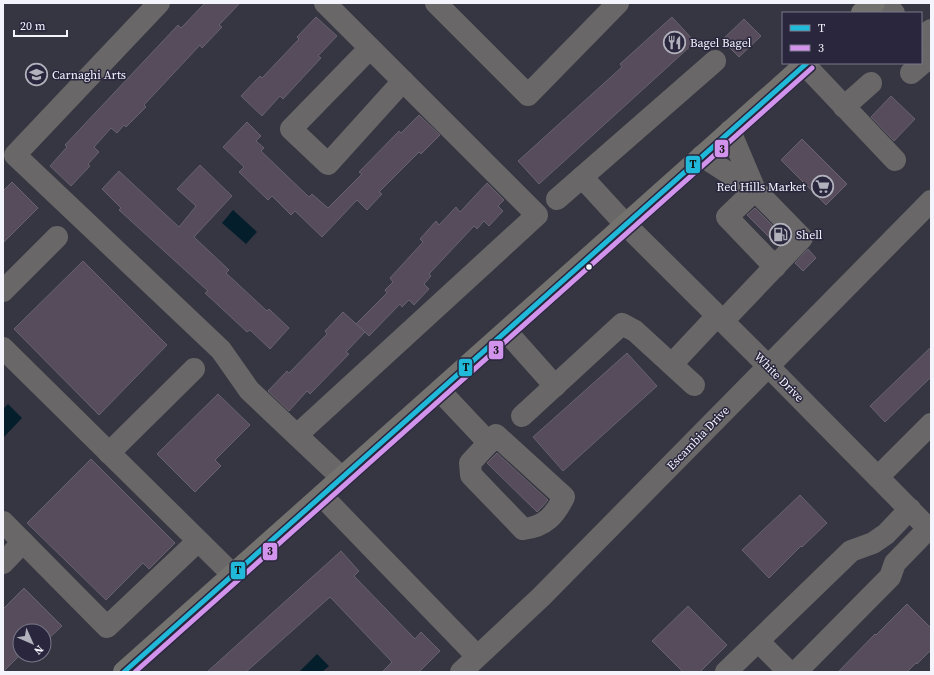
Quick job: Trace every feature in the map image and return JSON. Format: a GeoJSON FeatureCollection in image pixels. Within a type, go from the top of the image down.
{"type":"FeatureCollection","features":[{"type":"Feature","properties":{"kind":"main road"},"geometry":{"type":"LineString","coordinates":[[863,12],[874,3]]}},
{"type":"Feature","properties":{"kind":"main road"},"geometry":{"type":"LineString","coordinates":[[124,672],[806,64]]}},
{"type":"Feature","properties":{"kind":"street"},"geometry":{"type":"LineString","coordinates":[[159,3],[15,155],[221,350],[249,390],[342,478]]}},
{"type":"Feature","properties":{"kind":"street"},"geometry":{"type":"LineString","coordinates":[[297,435],[537,215],[325,3]]}},
{"type":"Feature","properties":{"kind":"street"},"geometry":{"type":"LineString","coordinates":[[436,3],[528,95],[618,3]]}},
{"type":"Feature","properties":{"kind":"street"},"geometry":{"type":"LineString","coordinates":[[885,3],[893,12]]}},
{"type":"Feature","properties":{"kind":"street"},"geometry":{"type":"LineString","coordinates":[[922,38],[931,30]]}},
{"type":"Feature","properties":{"kind":"street"},"geometry":{"type":"LineString","coordinates":[[370,48],[291,129],[328,164],[403,81]]}},
{"type":"Feature","properties":{"kind":"street"},"geometry":{"type":"LineString","coordinates":[[557,199],[714,61]]}},
{"type":"Feature","properties":{"kind":"street"},"geometry":{"type":"LineString","coordinates":[[806,64],[844,107],[896,160]]}},
{"type":"Feature","properties":{"kind":"street"},"geometry":{"type":"LineString","coordinates":[[844,107],[871,83]]}},
{"type":"Feature","properties":{"kind":"street"},"geometry":{"type":"LineString","coordinates":[[730,131],[755,190]]}},
{"type":"Feature","properties":{"kind":"street"},"geometry":{"type":"LineString","coordinates":[[672,364],[775,267],[802,238],[755,190],[702,156]]}},
{"type":"Feature","properties":{"kind":"street","name":"White Drive"},"geometry":{"type":"LineString","coordinates":[[582,177],[626,225],[878,476],[930,530]]}},
{"type":"Feature","properties":{"kind":"street"},"geometry":{"type":"LineString","coordinates":[[755,190],[728,218],[775,267]]}},
{"type":"Feature","properties":{"kind":"street","name":"Escambia Drive"},"geometry":{"type":"LineString","coordinates":[[461,672],[541,597],[931,201]]}},
{"type":"Feature","properties":{"kind":"street"},"geometry":{"type":"LineString","coordinates":[[3,291],[58,236]]}},
{"type":"Feature","properties":{"kind":"street"},"geometry":{"type":"LineString","coordinates":[[522,416],[622,324],[636,331],[694,385]]}},
{"type":"Feature","properties":{"kind":"street"},"geometry":{"type":"LineString","coordinates":[[507,332],[555,386]]}},
{"type":"Feature","properties":{"kind":"street"},"geometry":{"type":"LineString","coordinates":[[4,351],[233,576]]}},
{"type":"Feature","properties":{"kind":"street"},"geometry":{"type":"LineString","coordinates":[[109,453],[194,369]]}},
{"type":"Feature","properties":{"kind":"street"},"geometry":{"type":"LineString","coordinates":[[440,391],[489,443]]}},
{"type":"Feature","properties":{"kind":"street"},"geometry":{"type":"LineString","coordinates":[[878,476],[931,424]]}},
{"type":"Feature","properties":{"kind":"street"},"geometry":{"type":"LineString","coordinates":[[322,496],[477,656]]}},
{"type":"Feature","properties":{"kind":"street"},"geometry":{"type":"LineString","coordinates":[[726,672],[851,551],[873,543],[886,534],[910,509]]}},
{"type":"Feature","properties":{"kind":"street"},"geometry":{"type":"LineString","coordinates":[[3,522],[107,627],[198,541]]}},
{"type":"Feature","properties":{"kind":"street"},"geometry":{"type":"LineString","coordinates":[[796,672],[890,577],[895,563],[930,530]]}},
{"type":"Feature","properties":{"kind":"street"},"geometry":{"type":"LineString","coordinates":[[3,563],[23,542]]}},
{"type":"Feature","properties":{"kind":"street"},"geometry":{"type":"LineString","coordinates":[[758,641],[789,672]]}},
{"type":"Feature","properties":{"kind":"water"},"geometry":{"type":"Polygon","coordinates":[[[233,210],[257,232],[246,244],[222,223],[233,210]]]}},
{"type":"Feature","properties":{"kind":"water"},"geometry":{"type":"Polygon","coordinates":[[[8,404],[22,418],[3,438],[3,409],[8,404]]]}},
{"type":"Feature","properties":{"kind":"water"},"geometry":{"type":"Polygon","coordinates":[[[317,654],[329,666],[322,672],[299,672],[317,654]]]}},
{"type":"Feature","properties":{"kind":"building"},"geometry":{"type":"Polygon","coordinates":[[[205,3],[240,3],[219,25],[222,27],[202,48],[200,45],[144,105],[146,107],[126,127],[124,125],[117,133],[111,128],[94,147],[99,152],[88,164],[90,166],[71,186],[50,166],[67,147],[65,145],[178,25],[181,28],[205,3]]]}},
{"type":"Feature","properties":{"kind":"building"},"geometry":{"type":"Polygon","coordinates":[[[316,17],[337,36],[318,56],[321,58],[283,99],[280,96],[262,116],[241,96],[260,76],[262,78],[299,39],[297,37],[316,17]]]}},
{"type":"Feature","properties":{"kind":"building"},"geometry":{"type":"Polygon","coordinates":[[[672,17],[695,42],[539,184],[518,161],[622,67],[620,64],[672,17]]]}},
{"type":"Feature","properties":{"kind":"building"},"geometry":{"type":"Polygon","coordinates":[[[744,19],[761,36],[739,57],[722,40],[744,19]]]}},
{"type":"Feature","properties":{"kind":"building"},"geometry":{"type":"Polygon","coordinates":[[[891,96],[915,119],[894,141],[871,117],[891,96]]]}},
{"type":"Feature","properties":{"kind":"building"},"geometry":{"type":"Polygon","coordinates":[[[419,115],[440,135],[421,154],[419,152],[379,192],[382,194],[367,210],[357,200],[322,237],[295,211],[291,215],[272,196],[268,200],[239,172],[244,167],[223,147],[247,122],[261,136],[256,141],[264,148],[261,151],[309,197],[312,194],[328,208],[362,174],[359,172],[399,131],[401,133],[419,115]]]}},
{"type":"Feature","properties":{"kind":"building"},"geometry":{"type":"Polygon","coordinates":[[[802,139],[847,184],[826,205],[781,160],[802,139]]]}},
{"type":"Feature","properties":{"kind":"building"},"geometry":{"type":"Polygon","coordinates":[[[200,165],[232,196],[194,237],[229,270],[226,273],[267,311],[269,309],[289,328],[270,349],[250,330],[247,332],[205,293],[208,291],[119,210],[121,208],[102,189],[119,171],[179,227],[196,206],[177,189],[200,165]]]}},
{"type":"Feature","properties":{"kind":"building"},"geometry":{"type":"Polygon","coordinates":[[[12,182],[38,208],[3,243],[3,191],[12,182]]]}},
{"type":"Feature","properties":{"kind":"building"},"geometry":{"type":"Polygon","coordinates":[[[487,183],[504,200],[498,206],[503,211],[489,226],[484,221],[477,229],[474,226],[429,274],[431,276],[424,284],[429,289],[414,305],[409,300],[402,307],[400,304],[369,336],[356,324],[387,293],[385,290],[393,282],[390,278],[423,242],[420,239],[436,221],[439,225],[456,207],[460,212],[487,183]]]}},
{"type":"Feature","properties":{"kind":"building"},"geometry":{"type":"Polygon","coordinates":[[[755,208],[785,238],[778,246],[747,215],[755,208]]]}},
{"type":"Feature","properties":{"kind":"building"},"geometry":{"type":"Polygon","coordinates":[[[808,249],[816,258],[803,271],[795,263],[808,249]]]}},
{"type":"Feature","properties":{"kind":"building"},"geometry":{"type":"Polygon","coordinates":[[[83,261],[167,345],[99,415],[14,329],[83,261]]]}},
{"type":"Feature","properties":{"kind":"building"},"geometry":{"type":"Polygon","coordinates":[[[343,312],[365,332],[346,352],[349,354],[310,394],[307,391],[289,411],[268,391],[287,371],[289,373],[327,334],[325,331],[343,312]]]}},
{"type":"Feature","properties":{"kind":"building"},"geometry":{"type":"Polygon","coordinates":[[[931,347],[931,377],[885,422],[870,406],[931,347]]]}},
{"type":"Feature","properties":{"kind":"building"},"geometry":{"type":"Polygon","coordinates":[[[627,353],[657,386],[563,471],[533,437],[627,353]]]}},
{"type":"Feature","properties":{"kind":"building"},"geometry":{"type":"Polygon","coordinates":[[[218,394],[250,425],[215,460],[221,466],[195,492],[157,454],[218,394]]]}},
{"type":"Feature","properties":{"kind":"building"},"geometry":{"type":"Polygon","coordinates":[[[497,453],[548,500],[537,512],[487,463],[497,453]]]}},
{"type":"Feature","properties":{"kind":"building"},"geometry":{"type":"Polygon","coordinates":[[[91,459],[175,543],[149,569],[143,563],[106,600],[27,523],[91,459]]]}},
{"type":"Feature","properties":{"kind":"building"},"geometry":{"type":"Polygon","coordinates":[[[800,495],[827,523],[802,547],[801,546],[769,578],[742,550],[800,495]]]}},
{"type":"Feature","properties":{"kind":"building"},"geometry":{"type":"Polygon","coordinates":[[[341,551],[359,571],[354,576],[415,639],[421,632],[440,651],[419,672],[382,672],[392,662],[330,597],[246,672],[207,672],[341,551]]]}},
{"type":"Feature","properties":{"kind":"building"},"geometry":{"type":"Polygon","coordinates":[[[24,588],[62,626],[52,635],[52,623],[12,623],[12,663],[3,672],[3,609],[24,588]]]}},
{"type":"Feature","properties":{"kind":"building"},"geometry":{"type":"Polygon","coordinates":[[[907,604],[931,628],[931,650],[917,664],[916,663],[907,672],[838,672],[875,634],[876,635],[907,604]]]}},
{"type":"Feature","properties":{"kind":"building"},"geometry":{"type":"Polygon","coordinates":[[[688,606],[727,645],[700,672],[683,672],[652,641],[688,606]]]}},
{"type":"Feature","properties":{"kind":"transit line","name":"T"},"geometry":{"type":"LineString","coordinates":[[124,672],[806,64]]}},
{"type":"Feature","properties":{"kind":"transit line","name":"3"},"geometry":{"type":"LineString","coordinates":[[135,672],[812,68]]}},
{"type":"Feature","properties":{"kind":"place","name":"Bagel Bagel"},"geometry":{"type":"Point","coordinates":[675,43]}},
{"type":"Feature","properties":{"kind":"place","name":"Carnaghi Arts"},"geometry":{"type":"Point","coordinates":[37,75]}},
{"type":"Feature","properties":{"kind":"place","name":"Red Hills Market"},"geometry":{"type":"Point","coordinates":[822,187]}},
{"type":"Feature","properties":{"kind":"place","name":"Shell"},"geometry":{"type":"Point","coordinates":[780,235]}}]}
